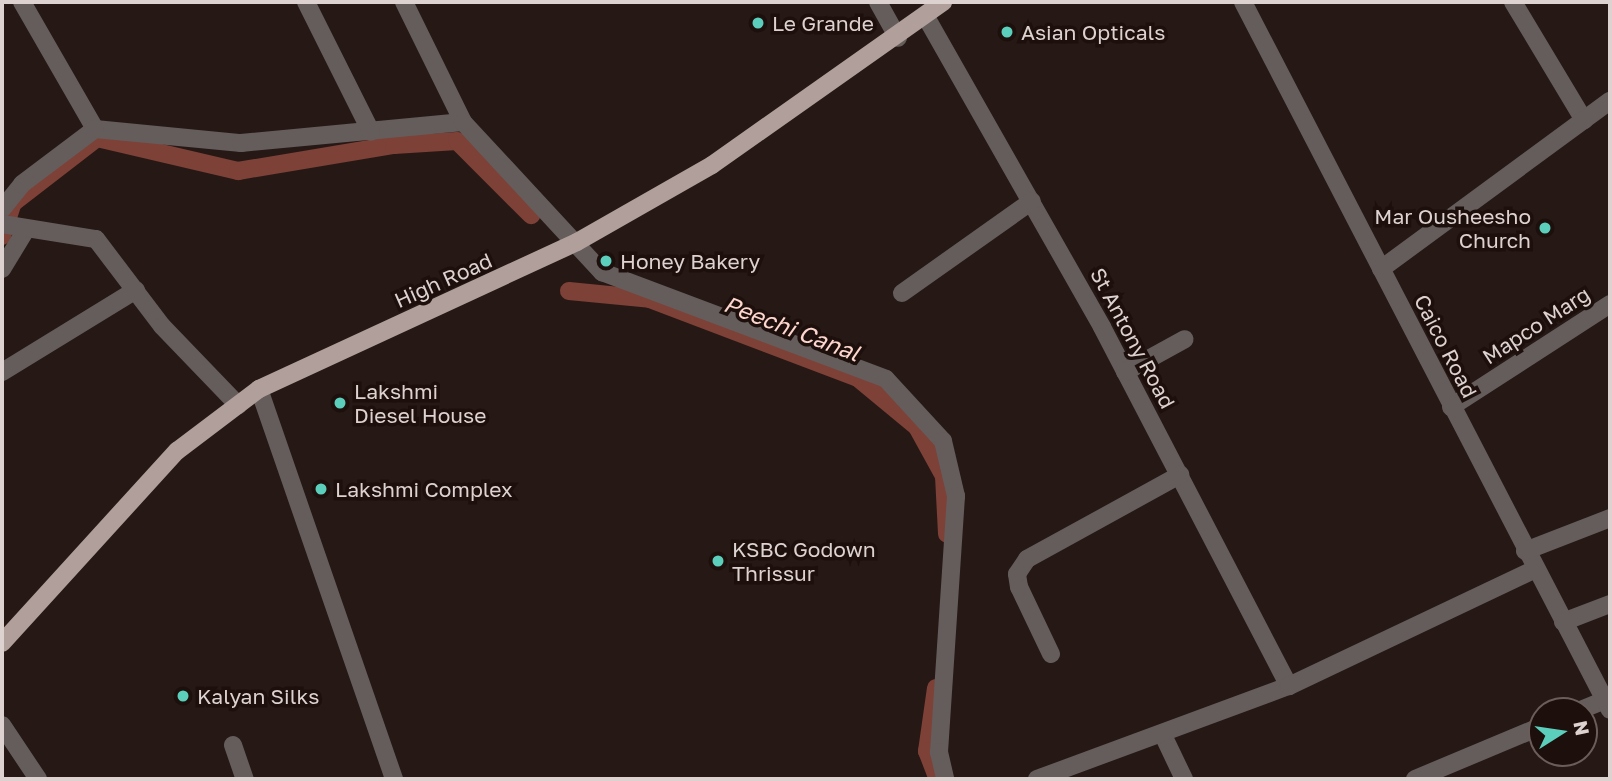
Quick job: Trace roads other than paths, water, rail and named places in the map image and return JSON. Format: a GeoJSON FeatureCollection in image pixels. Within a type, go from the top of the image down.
{"type":"FeatureCollection","features":[{"type":"Feature","properties":{"kind":"main road","name":"High Road"},"geometry":{"type":"LineString","coordinates":[[2,643],[168,460],[259,389],[577,242],[712,165],[898,37],[943,2]]}},
{"type":"Feature","properties":{"kind":"street"},"geometry":{"type":"LineString","coordinates":[[22,2],[95,129]]}},
{"type":"Feature","properties":{"kind":"street"},"geometry":{"type":"LineString","coordinates":[[306,2],[371,132]]}},
{"type":"Feature","properties":{"kind":"street"},"geometry":{"type":"LineString","coordinates":[[404,2],[463,122],[614,277],[886,379],[943,441],[956,496],[939,752],[945,779]]}},
{"type":"Feature","properties":{"kind":"street"},"geometry":{"type":"LineString","coordinates":[[878,2],[898,37]]}},
{"type":"Feature","properties":{"kind":"street","name":"Caico Road"},"geometry":{"type":"LineString","coordinates":[[1243,2],[1525,551],[1608,703]]}},
{"type":"Feature","properties":{"kind":"street"},"geometry":{"type":"LineString","coordinates":[[1513,2],[1584,120]]}},
{"type":"Feature","properties":{"kind":"street","name":"St Antony Road"},"geometry":{"type":"LineString","coordinates":[[926,17],[1032,201],[1125,372],[1289,686]]}},
{"type":"Feature","properties":{"kind":"street"},"geometry":{"type":"LineString","coordinates":[[1381,270],[1610,101]]}},
{"type":"Feature","properties":{"kind":"street"},"geometry":{"type":"LineString","coordinates":[[2,209],[22,184],[95,129],[241,143],[463,122]]}},
{"type":"Feature","properties":{"kind":"street"},"geometry":{"type":"LineString","coordinates":[[902,293],[1032,201]]}},
{"type":"Feature","properties":{"kind":"street"},"geometry":{"type":"LineString","coordinates":[[2,269],[14,229],[96,239],[162,326],[238,405]]}},
{"type":"Feature","properties":{"kind":"street"},"geometry":{"type":"LineString","coordinates":[[2,372],[136,290]]}},
{"type":"Feature","properties":{"kind":"street","name":"Mapco Marg"},"geometry":{"type":"LineString","coordinates":[[1451,407],[1610,304]]}},
{"type":"Feature","properties":{"kind":"street"},"geometry":{"type":"LineString","coordinates":[[1125,372],[1185,339]]}},
{"type":"Feature","properties":{"kind":"street"},"geometry":{"type":"LineString","coordinates":[[259,389],[394,779]]}},
{"type":"Feature","properties":{"kind":"street"},"geometry":{"type":"LineString","coordinates":[[1051,654],[1019,587],[1017,574],[1027,559],[1180,475]]}},
{"type":"Feature","properties":{"kind":"street"},"geometry":{"type":"LineString","coordinates":[[1525,551],[1610,517]]}},
{"type":"Feature","properties":{"kind":"street"},"geometry":{"type":"LineString","coordinates":[[1037,779],[1289,686],[1535,569]]}},
{"type":"Feature","properties":{"kind":"street"},"geometry":{"type":"LineString","coordinates":[[1563,622],[1610,604]]}},
{"type":"Feature","properties":{"kind":"street"},"geometry":{"type":"LineString","coordinates":[[2,725],[38,779]]}},
{"type":"Feature","properties":{"kind":"street"},"geometry":{"type":"LineString","coordinates":[[1415,779],[1528,732]]}},
{"type":"Feature","properties":{"kind":"street"},"geometry":{"type":"LineString","coordinates":[[1163,734],[1184,779]]}},
{"type":"Feature","properties":{"kind":"street"},"geometry":{"type":"LineString","coordinates":[[233,746],[245,779]]}},
{"type":"Feature","properties":{"kind":"waterway","name":"Peechi Canal"},"geometry":{"type":"LineString","coordinates":[[2,236],[13,203],[97,138],[238,171],[394,145],[457,141],[531,215]]}},
{"type":"Feature","properties":{"kind":"waterway","name":"Peechi Canal"},"geometry":{"type":"LineString","coordinates":[[569,291],[650,299],[858,378],[917,427],[944,476],[947,534]]}},
{"type":"Feature","properties":{"kind":"waterway","name":"Peechi Canal"},"geometry":{"type":"LineString","coordinates":[[936,688],[927,751],[938,779]]}},
{"type":"Feature","properties":{"kind":"place","name":"Le Grande"},"geometry":{"type":"Point","coordinates":[758,23]}},
{"type":"Feature","properties":{"kind":"place","name":"Asian Opticals"},"geometry":{"type":"Point","coordinates":[1007,32]}},
{"type":"Feature","properties":{"kind":"place","name":"Mar Ousheesho Church"},"geometry":{"type":"Point","coordinates":[1545,228]}},
{"type":"Feature","properties":{"kind":"place","name":"Honey Bakery"},"geometry":{"type":"Point","coordinates":[606,261]}},
{"type":"Feature","properties":{"kind":"place","name":"Lakshmi Diesel House"},"geometry":{"type":"Point","coordinates":[340,403]}},
{"type":"Feature","properties":{"kind":"place","name":"Lakshmi Complex"},"geometry":{"type":"Point","coordinates":[321,489]}},
{"type":"Feature","properties":{"kind":"place","name":"KSBC Godown Thrissur"},"geometry":{"type":"Point","coordinates":[718,561]}},
{"type":"Feature","properties":{"kind":"place","name":"Kalyan Silks"},"geometry":{"type":"Point","coordinates":[183,696]}}]}
